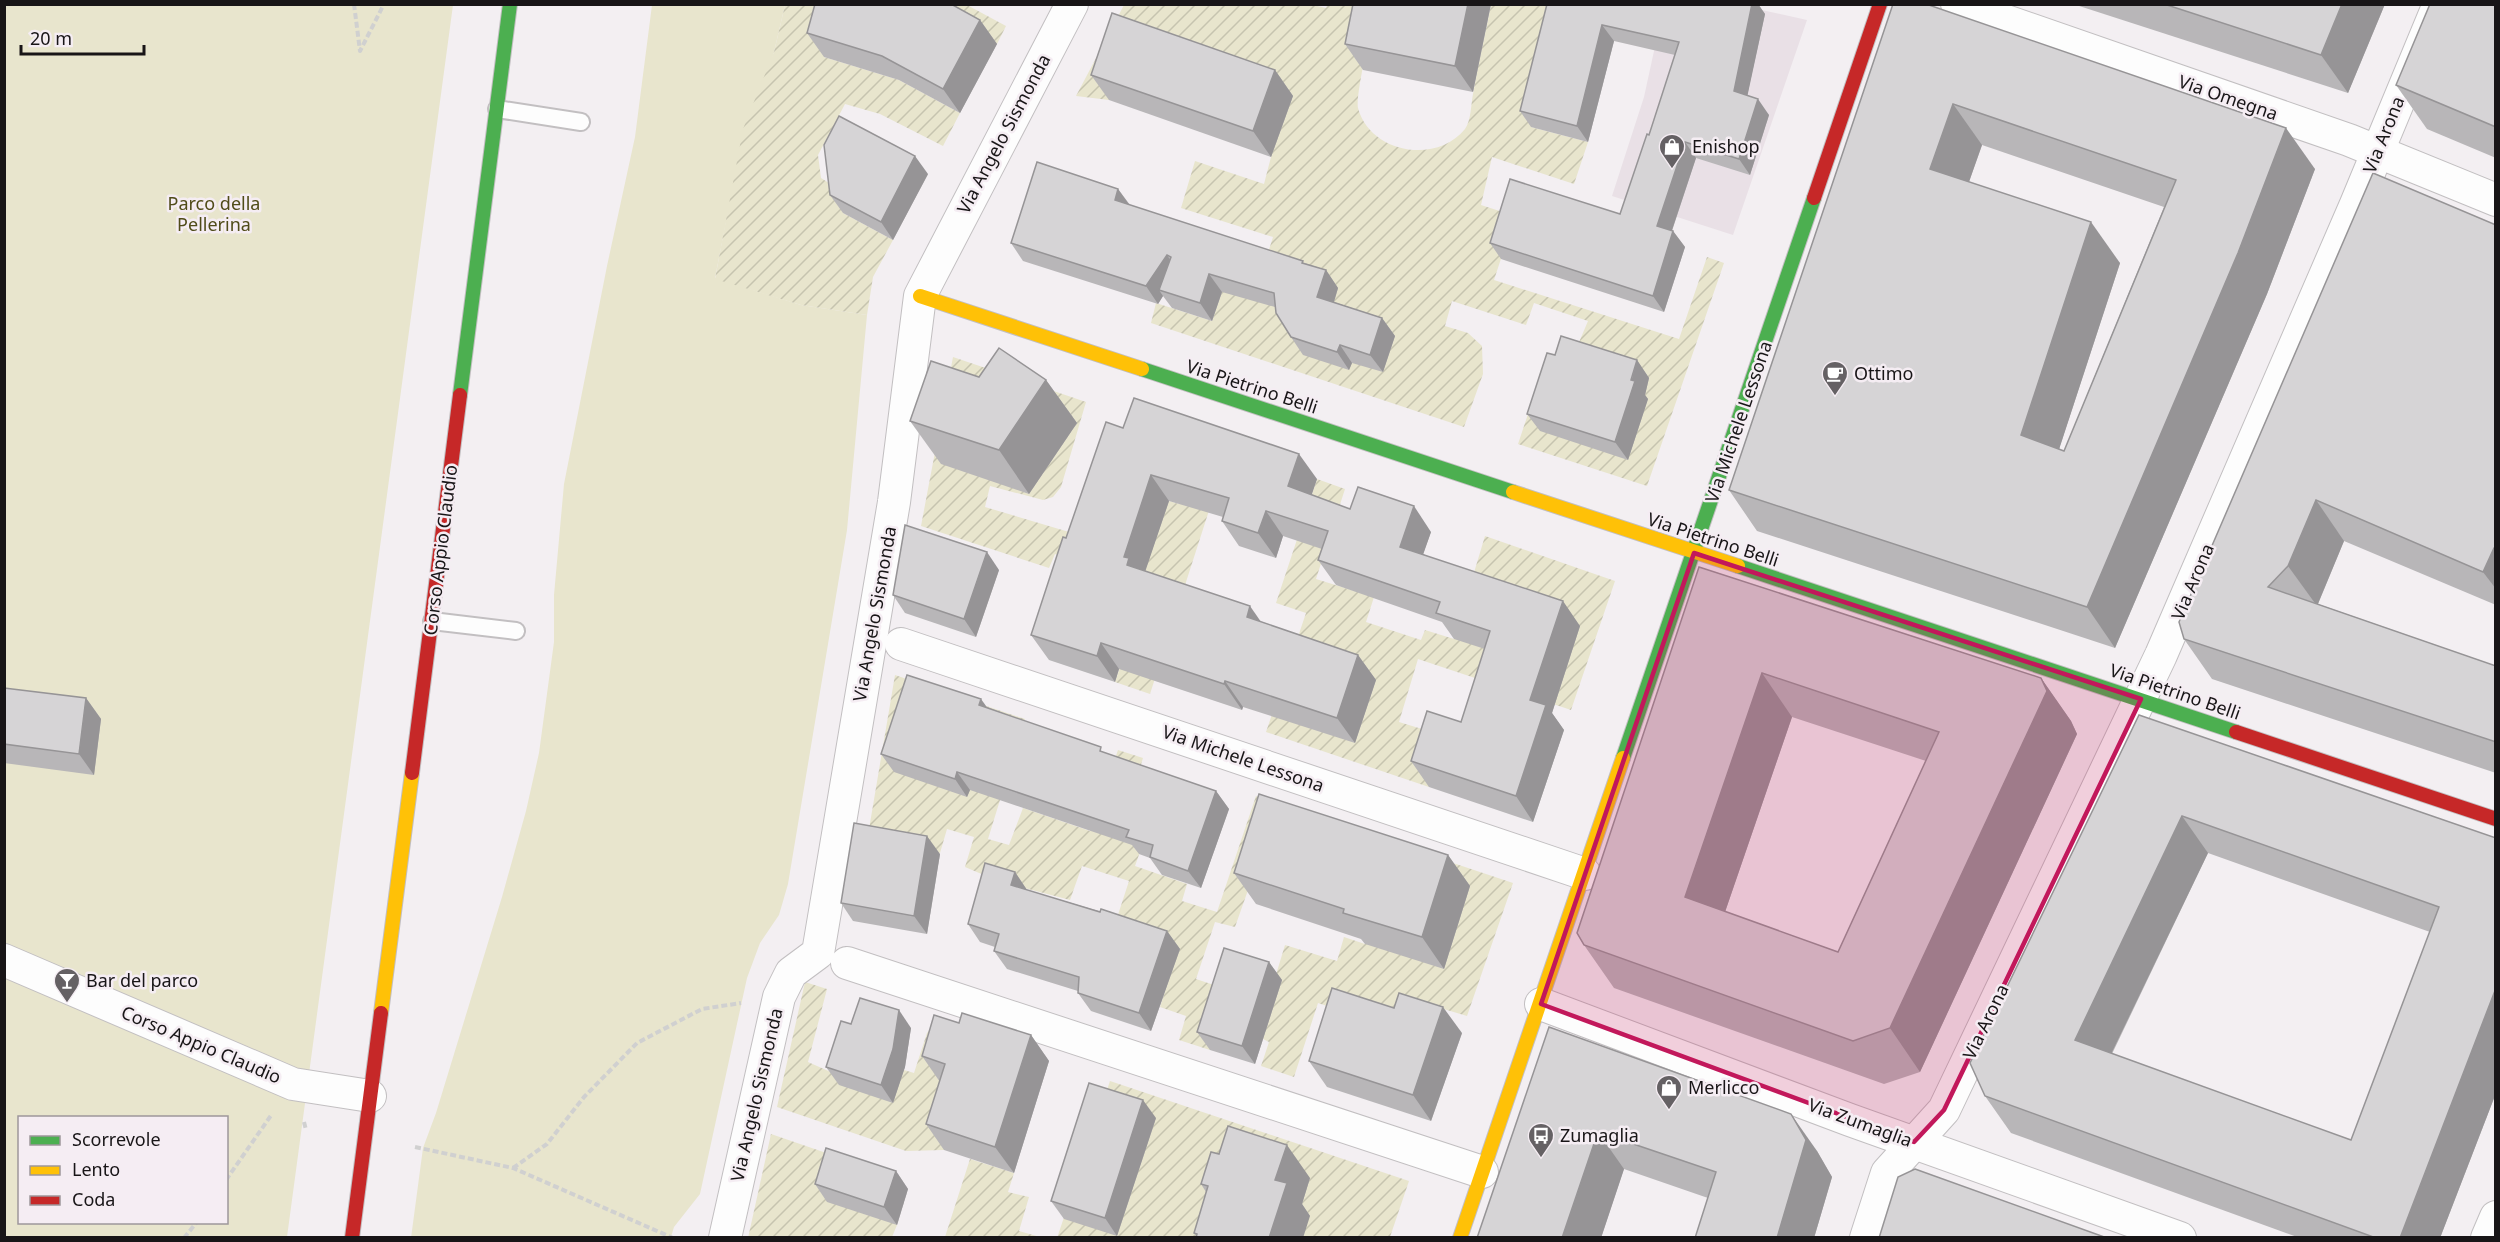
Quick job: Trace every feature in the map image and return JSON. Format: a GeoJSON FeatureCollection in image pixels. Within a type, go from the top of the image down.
{"type":"FeatureCollection","features":[{"type":"Feature","properties":{"kind":"street","name":"Corso Appio Claudio"},"geometry":{"type":"LineString","coordinates":[[352,1238],[510,4]]}},
{"type":"Feature","properties":{"kind":"street","name":"Via Angelo Sismonda"},"geometry":{"type":"LineString","coordinates":[[725,1238],[779,997],[791,973],[818,953],[894,502],[920,296],[1072,4]]}},
{"type":"Feature","properties":{"kind":"street","name":"Via Michele Lessona"},"geometry":{"type":"LineString","coordinates":[[1460,1238],[1880,4]]}},
{"type":"Feature","properties":{"kind":"street","name":"Via Omegna"},"geometry":{"type":"LineString","coordinates":[[1957,4],[2378,151],[2496,200]]}},
{"type":"Feature","properties":{"kind":"street","name":"Via Arona"},"geometry":{"type":"LineString","coordinates":[[1866,1238],[1887,1173],[1944,1110],[2141,699],[2378,151],[2439,4]]}},
{"type":"Feature","properties":{"kind":"street","name":"Via Pietrino Belli"},"geometry":{"type":"LineString","coordinates":[[920,296],[2141,699],[2496,819]]}},
{"type":"Feature","properties":{"kind":"street","name":"Via Michele Lessona"},"geometry":{"type":"LineString","coordinates":[[901,644],[1585,874]]}},
{"type":"Feature","properties":{"kind":"street","name":"Corso Appio Claudio"},"geometry":{"type":"LineString","coordinates":[[4,960],[293,1084],[370,1096]]}},
{"type":"Feature","properties":{"kind":"street"},"geometry":{"type":"LineString","coordinates":[[847,963],[1482,1172]]}},
{"type":"Feature","properties":{"kind":"street","name":"Via Zumaglia"},"geometry":{"type":"LineString","coordinates":[[1541,1004],[2180,1238]]}},
{"type":"Feature","properties":{"kind":"street"},"geometry":{"type":"LineString","coordinates":[[2487,1238],[2496,1216]]}},
{"type":"Feature","properties":{"kind":"lane"},"geometry":{"type":"LineString","coordinates":[[496,109],[581,122]]}},
{"type":"Feature","properties":{"kind":"lane"},"geometry":{"type":"LineString","coordinates":[[432,621],[516,631]]}},
{"type":"Feature","properties":{"kind":"path"},"geometry":{"type":"LineString","coordinates":[[354,4],[360,51],[384,4]]}},
{"type":"Feature","properties":{"kind":"path"},"geometry":{"type":"LineString","coordinates":[[513,1168],[547,1144],[584,1097],[637,1043],[702,1009],[779,997]]}},
{"type":"Feature","properties":{"kind":"path"},"geometry":{"type":"LineString","coordinates":[[228,1177],[293,1084]]}},
{"type":"Feature","properties":{"kind":"path"},"geometry":{"type":"LineString","coordinates":[[415,1147],[513,1168],[673,1238]]}},
{"type":"Feature","properties":{"kind":"path"},"geometry":{"type":"LineString","coordinates":[[184,1238],[195,1224]]}},
{"type":"Feature","properties":{"kind":"highlighted area"},"geometry":{"type":"Polygon","coordinates":[[[1694,553],[2141,699],[1944,1110],[1914,1142],[1541,1004],[1694,553]]]}},
{"type":"Feature","properties":{"kind":"shaded area"},"geometry":{"type":"Polygon","coordinates":[[[1664,5],[1739,5],[1807,20],[1733,235],[1612,196],[1644,97],[1664,5]]]}},
{"type":"Feature","properties":{"kind":"green space"},"geometry":{"type":"Polygon","coordinates":[[[923,4],[967,5],[1006,26],[997,44],[923,4]]]}},
{"type":"Feature","properties":{"kind":"green space"},"geometry":{"type":"Polygon","coordinates":[[[1309,4],[1326,8],[1327,5],[1376,5],[1362,74],[1358,108],[1365,123],[1389,144],[1405,149],[1422,150],[1438,147],[1453,140],[1467,126],[1491,5],[1563,5],[1531,127],[1588,142],[1574,184],[1492,157],[1481,205],[1515,216],[1494,280],[1679,339],[1707,257],[1724,263],[1647,486],[1518,444],[1532,402],[1574,354],[1588,321],[1534,303],[1526,325],[1452,301],[1445,326],[1468,333],[1482,346],[1483,374],[1464,427],[1151,323],[1156,303],[1212,321],[1235,253],[1266,259],[1273,237],[1181,208],[1195,161],[1264,184],[1271,157],[1130,39],[1109,100],[1076,96],[1124,5],[1309,4]]]}},
{"type":"Feature","properties":{"kind":"green space","name":"Parco della Pellerina"},"geometry":{"type":"Polygon","coordinates":[[[4,5],[453,5],[287,1237],[5,1237],[4,5]]]}},
{"type":"Feature","properties":{"kind":"green space"},"geometry":{"type":"Polygon","coordinates":[[[652,5],[785,5],[774,52],[728,212],[715,278],[801,305],[867,315],[847,530],[788,884],[779,915],[760,943],[747,978],[700,1194],[674,1227],[671,1237],[411,1238],[423,1148],[436,1113],[502,897],[526,811],[539,753],[554,642],[554,595],[564,484],[635,137],[652,5]]]}},
{"type":"Feature","properties":{"kind":"green space"},"geometry":{"type":"Polygon","coordinates":[[[785,5],[840,5],[824,57],[899,80],[960,113],[943,146],[880,114],[845,104],[818,155],[821,178],[840,190],[843,213],[893,240],[873,277],[867,315],[801,305],[715,279],[743,129],[774,52],[785,5]]]}},
{"type":"Feature","properties":{"kind":"green space"},"geometry":{"type":"Polygon","coordinates":[[[953,357],[1086,402],[1061,487],[1053,497],[1043,500],[990,486],[985,507],[1069,532],[1169,501],[1179,504],[1223,467],[1150,694],[1115,682],[1147,584],[1055,554],[1049,568],[921,526],[953,357]]]}},
{"type":"Feature","properties":{"kind":"green space"},"geometry":{"type":"Polygon","coordinates":[[[1317,479],[1345,489],[1316,579],[1374,597],[1366,622],[1421,640],[1425,630],[1454,639],[1485,536],[1615,581],[1571,710],[1418,659],[1399,722],[1445,736],[1429,787],[1266,732],[1306,613],[1276,603],[1317,479]]]}},
{"type":"Feature","properties":{"kind":"green space"},"geometry":{"type":"Polygon","coordinates":[[[895,675],[1025,719],[988,839],[1009,845],[1023,808],[1090,831],[1118,750],[1143,758],[1132,793],[1158,801],[1135,866],[1187,884],[1182,901],[1217,912],[1256,796],[1351,829],[1272,822],[1235,927],[1215,922],[1196,979],[1229,990],[1210,1050],[1179,1040],[1186,1016],[1160,1007],[1178,949],[1114,927],[1129,881],[1082,866],[1070,900],[998,881],[965,867],[974,837],[947,829],[940,853],[867,841],[895,675]]]}},
{"type":"Feature","properties":{"kind":"green space"},"geometry":{"type":"Polygon","coordinates":[[[1396,844],[1513,883],[1467,1016],[1407,998],[1396,1029],[1318,1003],[1294,1077],[1261,1066],[1269,1042],[1263,1039],[1275,978],[1285,945],[1337,961],[1344,937],[1365,944],[1396,844]]]}},
{"type":"Feature","properties":{"kind":"green space"},"geometry":{"type":"Polygon","coordinates":[[[805,982],[827,989],[808,1062],[842,1077],[904,1070],[914,1073],[927,1033],[934,1024],[960,1032],[944,1150],[906,1151],[777,1107],[805,982]]]}},
{"type":"Feature","properties":{"kind":"green space"},"geometry":{"type":"Polygon","coordinates":[[[1110,1081],[1409,1181],[1390,1237],[1057,1238],[1110,1081]]]}},
{"type":"Feature","properties":{"kind":"green space"},"geometry":{"type":"Polygon","coordinates":[[[771,1134],[835,1156],[897,1225],[892,1237],[748,1238],[771,1134]]]}},
{"type":"Feature","properties":{"kind":"green space"},"geometry":{"type":"Polygon","coordinates":[[[970,1159],[1014,1173],[1008,1192],[1029,1197],[1019,1231],[1040,1237],[945,1237],[970,1159]]]}},
{"type":"Feature","properties":{"kind":"building"},"geometry":{"type":"Polygon","coordinates":[[[815,4],[951,4],[980,20],[943,89],[882,56],[807,33],[815,4]]]}},
{"type":"Feature","properties":{"kind":"building"},"geometry":{"type":"Polygon","coordinates":[[[1353,4],[1468,4],[1455,66],[1345,44],[1353,4]]]}},
{"type":"Feature","properties":{"kind":"building"},"geometry":{"type":"Polygon","coordinates":[[[1547,4],[1752,4],[1734,91],[1758,99],[1739,159],[1685,142],[1657,226],[1673,231],[1653,296],[1490,243],[1510,179],[1620,214],[1679,42],[1602,25],[1577,126],[1520,111],[1547,4]]]}},
{"type":"Feature","properties":{"kind":"building"},"geometry":{"type":"Polygon","coordinates":[[[1893,4],[1926,4],[2286,128],[2238,253],[2087,607],[1729,490],[1893,4]],[[1953,104],[1930,169],[2091,222],[2021,435],[2064,451],[2176,180],[1953,104]]]}},
{"type":"Feature","properties":{"kind":"building"},"geometry":{"type":"Polygon","coordinates":[[[2164,4],[2342,4],[2321,55],[2164,4]]]}},
{"type":"Feature","properties":{"kind":"building"},"geometry":{"type":"Polygon","coordinates":[[[2430,4],[2496,4],[2496,127],[2396,85],[2430,4]]]}},
{"type":"Feature","properties":{"kind":"building"},"geometry":{"type":"Polygon","coordinates":[[[1112,13],[1275,70],[1253,131],[1091,75],[1112,13]]]}},
{"type":"Feature","properties":{"kind":"building"},"geometry":{"type":"Polygon","coordinates":[[[839,116],[915,156],[881,222],[830,195],[824,145],[839,116]]]}},
{"type":"Feature","properties":{"kind":"building"},"geometry":{"type":"Polygon","coordinates":[[[1037,162],[1118,189],[1115,200],[1326,270],[1317,297],[1382,318],[1370,355],[1340,345],[1337,352],[1291,337],[1276,313],[1274,293],[1209,274],[1200,303],[1159,290],[1171,257],[1167,255],[1146,286],[1011,243],[1037,162]]]}},
{"type":"Feature","properties":{"kind":"building"},"geometry":{"type":"Polygon","coordinates":[[[2373,173],[2496,225],[2496,548],[2483,572],[2316,500],[2288,566],[2268,587],[2496,666],[2496,742],[2184,639],[2179,622],[2373,173]]]}},
{"type":"Feature","properties":{"kind":"building"},"geometry":{"type":"Polygon","coordinates":[[[1561,336],[1637,360],[1631,380],[1635,381],[1615,442],[1527,414],[1547,353],[1555,355],[1561,336]]]}},
{"type":"Feature","properties":{"kind":"building"},"geometry":{"type":"Polygon","coordinates":[[[999,348],[1046,380],[999,450],[910,421],[931,361],[979,377],[999,348]]]}},
{"type":"Feature","properties":{"kind":"building"},"geometry":{"type":"Polygon","coordinates":[[[1134,398],[1299,454],[1288,486],[1350,509],[1358,487],[1414,506],[1400,547],[1563,601],[1530,700],[1546,705],[1516,796],[1411,761],[1427,711],[1461,722],[1490,631],[1436,613],[1440,602],[1318,560],[1328,531],[1266,511],[1258,533],[1222,521],[1229,498],[1151,475],[1124,557],[1129,558],[1127,565],[1250,606],[1247,617],[1358,655],[1337,718],[1225,681],[1224,684],[1101,643],[1097,656],[1031,635],[1063,537],[1066,538],[1106,422],[1123,428],[1134,398]]]}},
{"type":"Feature","properties":{"kind":"building"},"geometry":{"type":"Polygon","coordinates":[[[905,525],[987,552],[964,619],[893,595],[905,525]]]}},
{"type":"Feature","properties":{"kind":"building"},"geometry":{"type":"Polygon","coordinates":[[[1699,567],[2041,678],[2047,691],[1890,1028],[1853,1041],[1584,945],[1577,933],[1699,567]],[[1762,673],[1685,897],[1838,952],[1939,732],[1762,673]]]}},
{"type":"Feature","properties":{"kind":"building"},"geometry":{"type":"Polygon","coordinates":[[[907,675],[981,699],[979,705],[1101,747],[1100,751],[1216,791],[1188,871],[1150,857],[1153,845],[1126,837],[1129,830],[957,772],[955,779],[881,754],[907,675]]]}},
{"type":"Feature","properties":{"kind":"building"},"geometry":{"type":"Polygon","coordinates":[[[4,688],[86,698],[79,754],[4,744],[4,688]]]}},
{"type":"Feature","properties":{"kind":"building"},"geometry":{"type":"Polygon","coordinates":[[[2139,715],[2496,838],[2496,988],[2400,1238],[2376,1238],[1985,1096],[1970,1063],[2139,715]],[[2182,816],[2075,1040],[2351,1140],[2439,907],[2182,816]]]}},
{"type":"Feature","properties":{"kind":"building"},"geometry":{"type":"Polygon","coordinates":[[[1259,794],[1448,855],[1422,937],[1343,913],[1344,909],[1234,873],[1259,794]]]}},
{"type":"Feature","properties":{"kind":"building"},"geometry":{"type":"Polygon","coordinates":[[[854,823],[927,836],[914,916],[841,903],[854,823]]]}},
{"type":"Feature","properties":{"kind":"building"},"geometry":{"type":"Polygon","coordinates":[[[985,863],[1015,872],[1011,885],[1100,912],[1101,909],[1167,931],[1139,1013],[1078,993],[1079,977],[994,951],[999,934],[968,924],[985,863]]]}},
{"type":"Feature","properties":{"kind":"building"},"geometry":{"type":"Polygon","coordinates":[[[1224,948],[1269,962],[1242,1046],[1197,1032],[1224,948]]]}},
{"type":"Feature","properties":{"kind":"building"},"geometry":{"type":"Polygon","coordinates":[[[1332,988],[1394,1008],[1399,993],[1443,1007],[1413,1095],[1309,1061],[1332,988]]]}},
{"type":"Feature","properties":{"kind":"building"},"geometry":{"type":"Polygon","coordinates":[[[860,998],[899,1010],[893,1049],[881,1085],[826,1067],[841,1021],[851,1024],[860,998]]]}},
{"type":"Feature","properties":{"kind":"building"},"geometry":{"type":"Polygon","coordinates":[[[962,1013],[1031,1035],[995,1147],[926,1124],[945,1064],[922,1056],[934,1015],[959,1023],[962,1013]]]}},
{"type":"Feature","properties":{"kind":"building"},"geometry":{"type":"Polygon","coordinates":[[[1549,1027],[1791,1114],[1806,1140],[1777,1238],[1695,1238],[1716,1172],[1598,1132],[1562,1238],[1477,1238],[1549,1027]]]}},
{"type":"Feature","properties":{"kind":"building"},"geometry":{"type":"Polygon","coordinates":[[[1089,1083],[1143,1100],[1105,1218],[1051,1201],[1089,1083]]]}},
{"type":"Feature","properties":{"kind":"building"},"geometry":{"type":"Polygon","coordinates":[[[1228,1126],[1287,1145],[1275,1180],[1287,1183],[1269,1238],[1196,1238],[1197,1234],[1194,1233],[1208,1186],[1201,1184],[1211,1152],[1219,1154],[1228,1126]]]}},
{"type":"Feature","properties":{"kind":"building"},"geometry":{"type":"Polygon","coordinates":[[[826,1148],[896,1171],[884,1207],[815,1184],[826,1148]]]}},
{"type":"Feature","properties":{"kind":"building"},"geometry":{"type":"Polygon","coordinates":[[[1915,1169],[2107,1238],[1879,1238],[1898,1177],[1915,1169]]]}},
{"type":"Feature","properties":{"kind":"traffic: fast"},"geometry":{"type":"LineString","coordinates":[[460,395],[510,4]]}},
{"type":"Feature","properties":{"kind":"traffic: fast"},"geometry":{"type":"LineString","coordinates":[[1623,758],[1814,198]]}},
{"type":"Feature","properties":{"kind":"traffic: fast"},"geometry":{"type":"LineString","coordinates":[[1142,369],[1513,492]]}},
{"type":"Feature","properties":{"kind":"traffic: fast"},"geometry":{"type":"LineString","coordinates":[[1738,566],[2236,732]]}},
{"type":"Feature","properties":{"kind":"traffic: slow"},"geometry":{"type":"LineString","coordinates":[[920,296],[1142,369]]}},
{"type":"Feature","properties":{"kind":"traffic: slow"},"geometry":{"type":"LineString","coordinates":[[1513,492],[1738,566]]}},
{"type":"Feature","properties":{"kind":"traffic: slow"},"geometry":{"type":"LineString","coordinates":[[1460,1238],[1623,758]]}},
{"type":"Feature","properties":{"kind":"traffic: slow"},"geometry":{"type":"LineString","coordinates":[[381,1013],[412,773]]}},
{"type":"Feature","properties":{"kind":"traffic: jam"},"geometry":{"type":"LineString","coordinates":[[1814,198],[1880,4]]}},
{"type":"Feature","properties":{"kind":"traffic: jam"},"geometry":{"type":"LineString","coordinates":[[412,773],[460,395]]}},
{"type":"Feature","properties":{"kind":"traffic: jam"},"geometry":{"type":"LineString","coordinates":[[2236,732],[2496,819]]}},
{"type":"Feature","properties":{"kind":"traffic: jam"},"geometry":{"type":"LineString","coordinates":[[352,1238],[381,1013]]}},
{"type":"Feature","properties":{"kind":"place","name":"Enishop"},"geometry":{"type":"Point","coordinates":[1672,170]}},
{"type":"Feature","properties":{"kind":"place","name":"Ottimo"},"geometry":{"type":"Point","coordinates":[1835,397]}},
{"type":"Feature","properties":{"kind":"place","name":"Bar del parco"},"geometry":{"type":"Point","coordinates":[67,1004]}},
{"type":"Feature","properties":{"kind":"place","name":"Merlicco"},"geometry":{"type":"Point","coordinates":[1669,1111]}},
{"type":"Feature","properties":{"kind":"place","name":"Zumaglia"},"geometry":{"type":"Point","coordinates":[1541,1159]}}]}
